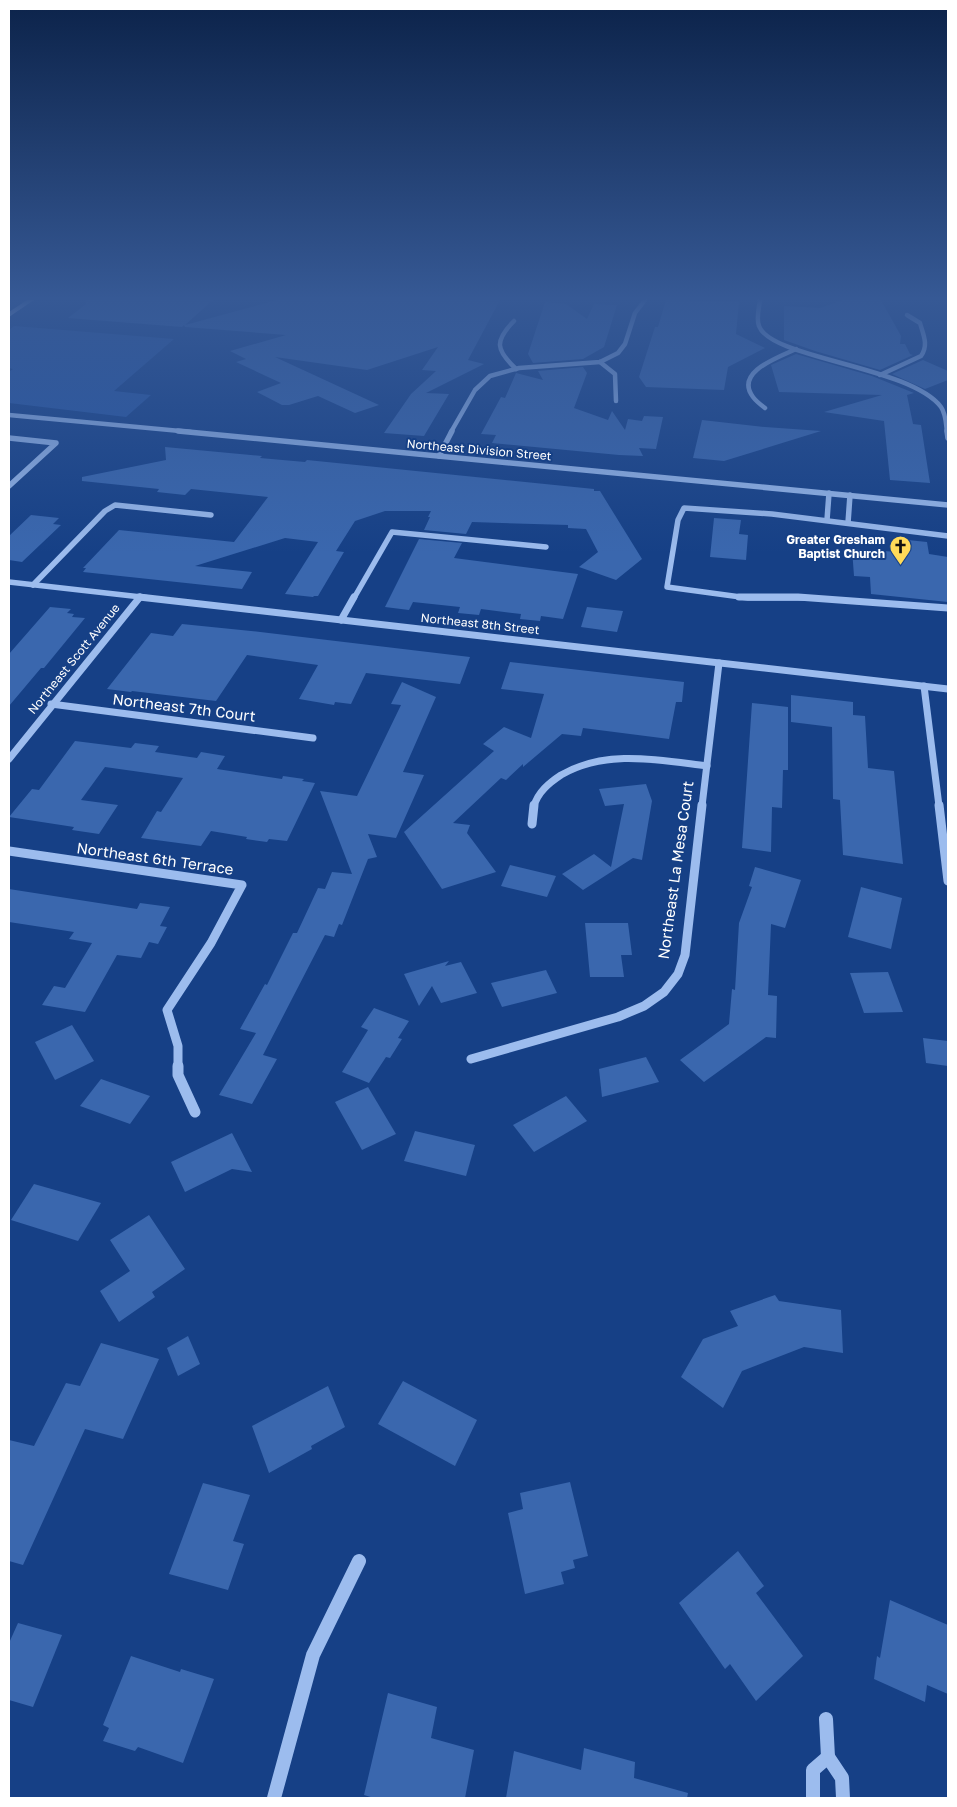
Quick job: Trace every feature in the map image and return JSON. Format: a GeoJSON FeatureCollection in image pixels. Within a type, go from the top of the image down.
{"type":"FeatureCollection","features":[{"type":"Feature","properties":{"kind":"street"},"geometry":{"type":"LineString","coordinates":[[439,456],[481,384]]}},
{"type":"Feature","properties":{"kind":"street"},"geometry":{"type":"LineString","coordinates":[[615,384],[613,391],[616,400]]}},
{"type":"Feature","properties":{"kind":"street"},"geometry":{"type":"LineString","coordinates":[[750,384],[749,390],[753,398],[765,408]]}},
{"type":"Feature","properties":{"kind":"street"},"geometry":{"type":"LineString","coordinates":[[907,384],[932,397],[942,408],[948,438]]}},
{"type":"Feature","properties":{"kind":"street","name":"Northeast Division Street"},"geometry":{"type":"LineString","coordinates":[[9,415],[948,505]]}},
{"type":"Feature","properties":{"kind":"street"},"geometry":{"type":"LineString","coordinates":[[9,438],[56,443],[9,486]]}},
{"type":"Feature","properties":{"kind":"street"},"geometry":{"type":"LineString","coordinates":[[827,520],[828,493]]}},
{"type":"Feature","properties":{"kind":"street"},"geometry":{"type":"LineString","coordinates":[[848,523],[850,495]]}},
{"type":"Feature","properties":{"kind":"street"},"geometry":{"type":"LineString","coordinates":[[33,585],[105,511],[115,505],[211,514]]}},
{"type":"Feature","properties":{"kind":"street"},"geometry":{"type":"LineString","coordinates":[[948,536],[827,520],[684,508],[678,520],[667,587],[748,598],[798,597],[948,608]]}},
{"type":"Feature","properties":{"kind":"street"},"geometry":{"type":"LineString","coordinates":[[340,620],[392,532],[546,547]]}},
{"type":"Feature","properties":{"kind":"street","name":"Northeast 8th Street"},"geometry":{"type":"LineString","coordinates":[[9,582],[948,689]]}},
{"type":"Feature","properties":{"kind":"street","name":"Northeast Scott Avenue"},"geometry":{"type":"LineString","coordinates":[[9,758],[51,704],[140,597]]}},
{"type":"Feature","properties":{"kind":"street","name":"Northeast La Mesa Court"},"geometry":{"type":"LineString","coordinates":[[471,1059],[618,1017],[644,1006],[664,992],[678,974],[685,955],[719,663]]}},
{"type":"Feature","properties":{"kind":"street"},"geometry":{"type":"LineString","coordinates":[[924,686],[948,880]]}},
{"type":"Feature","properties":{"kind":"street","name":"Northeast 7th Court"},"geometry":{"type":"LineString","coordinates":[[51,704],[313,738]]}},
{"type":"Feature","properties":{"kind":"street"},"geometry":{"type":"LineString","coordinates":[[532,824],[536,799],[547,785],[564,772],[585,764],[608,758],[637,758],[707,766]]}},
{"type":"Feature","properties":{"kind":"street","name":"Northeast 6th Terrace"},"geometry":{"type":"LineString","coordinates":[[9,851],[242,885],[211,943],[167,1010],[178,1046],[178,1075],[195,1112]]}},
{"type":"Feature","properties":{"kind":"street"},"geometry":{"type":"LineString","coordinates":[[274,1798],[313,1654],[359,1561]]}},
{"type":"Feature","properties":{"kind":"street"},"geometry":{"type":"LineString","coordinates":[[826,1719],[828,1758],[842,1778],[843,1798]]}},
{"type":"Feature","properties":{"kind":"street"},"geometry":{"type":"LineString","coordinates":[[813,1798],[813,1770],[828,1758]]}},
{"type":"Feature","properties":{"kind":"shaded area"},"geometry":{"type":"Polygon","coordinates":[[[9,384],[122,384],[114,391],[151,395],[126,417],[9,403],[9,384]]]}},
{"type":"Feature","properties":{"kind":"building"},"geometry":{"type":"Polygon","coordinates":[[[277,384],[334,384],[379,405],[355,413],[318,396],[289,405],[282,405],[257,392],[277,384]]]}},
{"type":"Feature","properties":{"kind":"building"},"geometry":{"type":"Polygon","coordinates":[[[422,384],[443,384],[426,393],[449,394],[424,436],[384,433],[411,394],[422,384]]]}},
{"type":"Feature","properties":{"kind":"building"},"geometry":{"type":"Polygon","coordinates":[[[511,384],[583,384],[574,408],[608,420],[612,411],[625,430],[628,419],[642,421],[644,416],[663,417],[656,449],[639,448],[643,456],[492,443],[496,435],[481,434],[501,397],[505,398],[511,384]]]}},
{"type":"Feature","properties":{"kind":"building"},"geometry":{"type":"Polygon","coordinates":[[[644,384],[725,384],[724,390],[646,387],[644,384]]]}},
{"type":"Feature","properties":{"kind":"building"},"geometry":{"type":"Polygon","coordinates":[[[777,384],[893,384],[914,393],[907,395],[913,424],[921,425],[930,483],[890,480],[884,421],[824,412],[882,395],[779,392],[777,384]]]}},
{"type":"Feature","properties":{"kind":"building"},"geometry":{"type":"Polygon","coordinates":[[[915,384],[937,384],[925,389],[915,384]]]}},
{"type":"Feature","properties":{"kind":"building"},"geometry":{"type":"Polygon","coordinates":[[[702,420],[821,431],[724,461],[693,458],[702,420]]]}},
{"type":"Feature","properties":{"kind":"building"},"geometry":{"type":"Polygon","coordinates":[[[165,447],[262,456],[260,458],[305,462],[307,460],[594,489],[594,491],[600,491],[642,559],[616,580],[579,567],[598,552],[586,529],[568,528],[568,525],[472,522],[466,534],[424,530],[431,511],[385,511],[355,521],[336,551],[344,552],[318,596],[285,594],[318,542],[285,538],[195,566],[252,572],[242,589],[83,572],[86,568],[83,568],[119,530],[234,542],[268,497],[191,489],[185,495],[157,492],[159,489],[82,481],[82,477],[166,460],[165,447]]]}},
{"type":"Feature","properties":{"kind":"building"},"geometry":{"type":"Polygon","coordinates":[[[31,515],[59,518],[53,524],[61,525],[22,562],[9,560],[9,536],[31,515]]]}},
{"type":"Feature","properties":{"kind":"building"},"geometry":{"type":"Polygon","coordinates":[[[714,518],[741,520],[739,534],[748,535],[746,560],[710,557],[714,518]]]}},
{"type":"Feature","properties":{"kind":"building"},"geometry":{"type":"Polygon","coordinates":[[[419,539],[462,543],[454,558],[578,574],[563,619],[541,616],[540,621],[520,619],[521,614],[481,609],[479,615],[458,613],[460,607],[413,602],[409,610],[385,607],[419,539]]]}},
{"type":"Feature","properties":{"kind":"building","name":"Greater Gresham Baptist Church"},"geometry":{"type":"Polygon","coordinates":[[[898,539],[927,542],[929,554],[948,557],[948,602],[871,594],[870,577],[854,576],[852,549],[899,552],[898,539]]]}},
{"type":"Feature","properties":{"kind":"building"},"geometry":{"type":"Polygon","coordinates":[[[50,607],[71,609],[67,613],[74,614],[72,617],[85,618],[44,668],[41,668],[9,706],[9,654],[50,607]]]}},
{"type":"Feature","properties":{"kind":"building"},"geometry":{"type":"Polygon","coordinates":[[[587,607],[623,611],[617,632],[581,627],[587,607]]]}},
{"type":"Feature","properties":{"kind":"building"},"geometry":{"type":"Polygon","coordinates":[[[182,624],[470,657],[460,684],[366,673],[351,704],[335,702],[334,705],[299,699],[318,665],[247,655],[216,701],[107,689],[151,633],[173,636],[182,624]]]}},
{"type":"Feature","properties":{"kind":"building"},"geometry":{"type":"Polygon","coordinates":[[[510,662],[684,682],[682,702],[676,702],[669,739],[583,728],[581,736],[562,734],[523,767],[523,764],[506,780],[501,778],[453,823],[470,825],[467,833],[496,872],[442,889],[404,832],[494,751],[483,744],[504,727],[531,738],[544,694],[501,689],[510,662]]]}},
{"type":"Feature","properties":{"kind":"building"},"geometry":{"type":"Polygon","coordinates":[[[402,682],[436,697],[403,772],[424,775],[396,838],[368,834],[377,857],[368,859],[342,925],[339,924],[334,937],[325,935],[263,1055],[277,1059],[252,1104],[219,1095],[256,1033],[240,1029],[265,984],[267,985],[293,933],[297,933],[318,888],[325,889],[332,872],[352,874],[320,791],[357,796],[401,705],[391,704],[402,682]]]}},
{"type":"Feature","properties":{"kind":"building"},"geometry":{"type":"Polygon","coordinates":[[[791,695],[853,702],[853,715],[865,716],[868,768],[894,771],[903,864],[843,855],[840,800],[833,799],[832,727],[791,722],[791,695]]]}},
{"type":"Feature","properties":{"kind":"building"},"geometry":{"type":"Polygon","coordinates":[[[752,703],[788,707],[788,770],[783,770],[782,808],[772,807],[771,852],[742,848],[752,703]]]}},
{"type":"Feature","properties":{"kind":"building"},"geometry":{"type":"Polygon","coordinates":[[[75,741],[131,748],[135,743],[159,746],[155,752],[197,758],[201,752],[225,756],[217,769],[282,779],[283,776],[304,779],[302,781],[315,783],[287,841],[269,839],[267,842],[211,831],[201,846],[141,838],[157,811],[161,812],[183,778],[105,767],[81,800],[118,805],[99,834],[72,830],[74,827],[9,817],[32,789],[39,790],[75,741]]]}},
{"type":"Feature","properties":{"kind":"building"},"geometry":{"type":"Polygon","coordinates":[[[646,784],[652,801],[642,860],[633,858],[583,890],[562,874],[594,854],[611,867],[624,804],[605,806],[599,789],[646,784]]]}},
{"type":"Feature","properties":{"kind":"building"},"geometry":{"type":"Polygon","coordinates":[[[510,865],[556,876],[547,897],[501,886],[510,865]]]}},
{"type":"Feature","properties":{"kind":"building"},"geometry":{"type":"Polygon","coordinates":[[[755,867],[801,880],[785,928],[771,924],[768,995],[777,996],[776,1038],[766,1037],[704,1082],[680,1060],[729,1024],[732,989],[735,990],[739,923],[752,887],[749,886],[755,867]]]}},
{"type":"Feature","properties":{"kind":"building"},"geometry":{"type":"Polygon","coordinates":[[[861,887],[902,898],[891,949],[848,937],[861,887]]]}},
{"type":"Feature","properties":{"kind":"building"},"geometry":{"type":"Polygon","coordinates":[[[9,889],[137,909],[140,903],[170,907],[160,926],[167,927],[158,944],[149,942],[141,958],[117,955],[85,1012],[42,1005],[54,986],[65,988],[92,943],[69,939],[74,932],[9,922],[9,889]]]}},
{"type":"Feature","properties":{"kind":"building"},"geometry":{"type":"Polygon","coordinates":[[[585,923],[628,923],[632,955],[621,955],[624,977],[590,977],[585,923]]]}},
{"type":"Feature","properties":{"kind":"building"},"geometry":{"type":"Polygon","coordinates":[[[449,961],[445,966],[461,962],[477,993],[441,1003],[432,986],[419,1006],[404,974],[449,961]]]}},
{"type":"Feature","properties":{"kind":"building"},"geometry":{"type":"Polygon","coordinates":[[[546,970],[557,993],[502,1007],[491,983],[546,970]]]}},
{"type":"Feature","properties":{"kind":"building"},"geometry":{"type":"Polygon","coordinates":[[[888,972],[903,1012],[864,1013],[850,973],[888,972]]]}},
{"type":"Feature","properties":{"kind":"building"},"geometry":{"type":"Polygon","coordinates":[[[374,1008],[409,1021],[398,1038],[402,1039],[390,1058],[386,1057],[369,1083],[342,1072],[368,1030],[361,1027],[374,1008]]]}},
{"type":"Feature","properties":{"kind":"building"},"geometry":{"type":"Polygon","coordinates":[[[72,1025],[94,1061],[55,1080],[35,1042],[72,1025]]]}},
{"type":"Feature","properties":{"kind":"building"},"geometry":{"type":"Polygon","coordinates":[[[923,1038],[948,1041],[948,1066],[926,1063],[923,1038]]]}},
{"type":"Feature","properties":{"kind":"building"},"geometry":{"type":"Polygon","coordinates":[[[646,1057],[659,1082],[602,1097],[599,1069],[646,1057]]]}},
{"type":"Feature","properties":{"kind":"building"},"geometry":{"type":"Polygon","coordinates":[[[101,1079],[150,1096],[130,1124],[80,1106],[101,1079]]]}},
{"type":"Feature","properties":{"kind":"building"},"geometry":{"type":"Polygon","coordinates":[[[368,1087],[396,1134],[362,1150],[335,1102],[368,1087]]]}},
{"type":"Feature","properties":{"kind":"building"},"geometry":{"type":"Polygon","coordinates":[[[566,1096],[587,1121],[534,1152],[513,1125],[566,1096]]]}},
{"type":"Feature","properties":{"kind":"building"},"geometry":{"type":"Polygon","coordinates":[[[415,1131],[475,1145],[466,1176],[404,1161],[415,1131]]]}},
{"type":"Feature","properties":{"kind":"building"},"geometry":{"type":"Polygon","coordinates":[[[232,1133],[252,1172],[232,1169],[185,1192],[171,1162],[232,1133]]]}},
{"type":"Feature","properties":{"kind":"building"},"geometry":{"type":"Polygon","coordinates":[[[34,1184],[101,1203],[78,1241],[11,1220],[34,1184]]]}},
{"type":"Feature","properties":{"kind":"building"},"geometry":{"type":"Polygon","coordinates":[[[149,1215],[185,1269],[152,1292],[155,1297],[119,1322],[100,1291],[130,1271],[110,1240],[149,1215]]]}},
{"type":"Feature","properties":{"kind":"building"},"geometry":{"type":"Polygon","coordinates":[[[775,1295],[779,1301],[841,1310],[843,1353],[804,1347],[742,1371],[723,1408],[681,1377],[703,1339],[738,1326],[730,1311],[775,1295]]]}},
{"type":"Feature","properties":{"kind":"building"},"geometry":{"type":"Polygon","coordinates":[[[188,1336],[200,1364],[178,1376],[167,1348],[188,1336]]]}},
{"type":"Feature","properties":{"kind":"building"},"geometry":{"type":"Polygon","coordinates":[[[101,1343],[159,1359],[123,1439],[85,1429],[23,1565],[9,1561],[9,1440],[34,1446],[66,1383],[80,1386],[101,1343]]]}},
{"type":"Feature","properties":{"kind":"building"},"geometry":{"type":"Polygon","coordinates":[[[403,1381],[477,1420],[455,1466],[378,1424],[403,1381]]]}},
{"type":"Feature","properties":{"kind":"building"},"geometry":{"type":"Polygon","coordinates":[[[328,1386],[345,1427],[311,1446],[312,1449],[269,1473],[252,1426],[328,1386]]]}},
{"type":"Feature","properties":{"kind":"building"},"geometry":{"type":"Polygon","coordinates":[[[570,1482],[588,1556],[573,1560],[575,1568],[561,1572],[564,1584],[525,1594],[508,1513],[523,1509],[520,1493],[570,1482]]]}},
{"type":"Feature","properties":{"kind":"building"},"geometry":{"type":"Polygon","coordinates":[[[203,1483],[250,1495],[233,1541],[244,1544],[228,1590],[169,1574],[203,1483]]]}},
{"type":"Feature","properties":{"kind":"building"},"geometry":{"type":"Polygon","coordinates":[[[738,1551],[764,1586],[756,1593],[803,1656],[756,1701],[730,1664],[725,1669],[679,1603],[738,1551]]]}},
{"type":"Feature","properties":{"kind":"building"},"geometry":{"type":"Polygon","coordinates":[[[890,1600],[948,1625],[948,1694],[927,1685],[925,1702],[874,1679],[877,1656],[880,1658],[890,1600]]]}},
{"type":"Feature","properties":{"kind":"building"},"geometry":{"type":"Polygon","coordinates":[[[18,1623],[62,1635],[33,1707],[9,1700],[9,1643],[18,1623]]]}},
{"type":"Feature","properties":{"kind":"building"},"geometry":{"type":"Polygon","coordinates":[[[131,1656],[180,1672],[181,1669],[214,1679],[183,1763],[138,1747],[135,1751],[103,1741],[109,1728],[103,1725],[131,1656]]]}},
{"type":"Feature","properties":{"kind":"building"},"geometry":{"type":"Polygon","coordinates":[[[388,1693],[437,1707],[431,1738],[474,1750],[465,1798],[374,1798],[364,1795],[388,1693]]]}},
{"type":"Feature","properties":{"kind":"building"},"geometry":{"type":"Polygon","coordinates":[[[584,1748],[635,1762],[634,1778],[688,1793],[687,1798],[506,1798],[514,1751],[581,1770],[584,1748]]]}},
{"type":"Feature","properties":{"kind":"place","name":"Greater Gresham Baptist Church"},"geometry":{"type":"Point","coordinates":[901,566]}}]}
